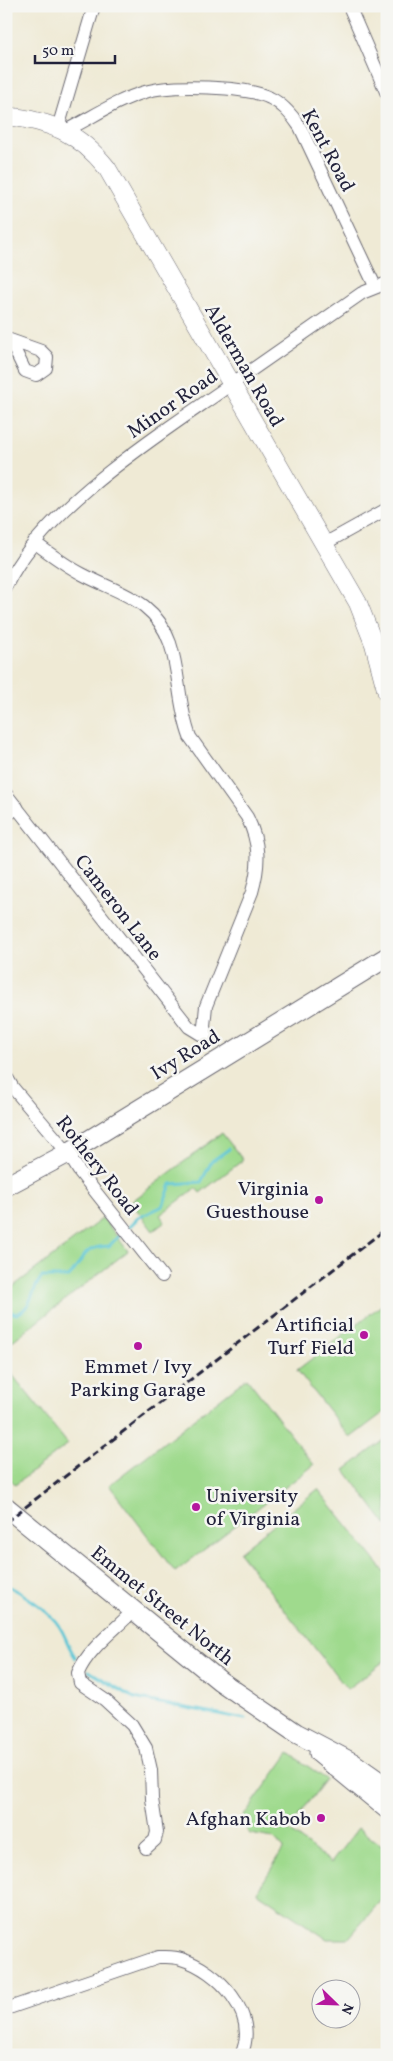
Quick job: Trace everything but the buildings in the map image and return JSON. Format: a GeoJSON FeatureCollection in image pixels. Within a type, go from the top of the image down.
{"type":"FeatureCollection","features":[{"type":"Feature","properties":{"kind":"main road","name":"Alderman Road"},"geometry":{"type":"LineString","coordinates":[[6,116],[43,122],[61,129],[85,144],[108,168],[358,603],[368,625],[387,693]]}},
{"type":"Feature","properties":{"kind":"main road","name":"Ivy Road"},"geometry":{"type":"LineString","coordinates":[[6,1186],[68,1153],[387,957]]}},
{"type":"Feature","properties":{"kind":"main road","name":"Emmet Street North"},"geometry":{"type":"LineString","coordinates":[[6,1507],[220,1681],[296,1733],[387,1810]]}},
{"type":"Feature","properties":{"kind":"main road","name":"Emmet Street North"},"geometry":{"type":"LineString","coordinates":[[296,1733],[353,1763],[387,1787]]}},
{"type":"Feature","properties":{"kind":"street"},"geometry":{"type":"LineString","coordinates":[[61,129],[94,6]]}},
{"type":"Feature","properties":{"kind":"street"},"geometry":{"type":"LineString","coordinates":[[350,6],[387,94]]}},
{"type":"Feature","properties":{"kind":"street","name":"Kent Road"},"geometry":{"type":"LineString","coordinates":[[61,129],[128,98],[158,89],[175,87],[244,91],[270,98],[284,106],[300,127],[381,285]]}},
{"type":"Feature","properties":{"kind":"street","name":"Minor Road"},"geometry":{"type":"LineString","coordinates":[[6,586],[34,542],[61,514],[112,470],[362,292],[381,285]]}},
{"type":"Feature","properties":{"kind":"street"},"geometry":{"type":"LineString","coordinates":[[324,544],[387,508]]}},
{"type":"Feature","properties":{"kind":"street","name":"Cameron Lane"},"geometry":{"type":"LineString","coordinates":[[6,794],[189,1027],[207,1038],[204,1026],[206,1006],[252,892],[257,874],[259,858],[253,830],[247,816],[190,737],[184,722],[171,646],[161,624],[141,602],[82,574],[34,542]]}},
{"type":"Feature","properties":{"kind":"street"},"geometry":{"type":"LineString","coordinates":[[6,816],[17,807]]}},
{"type":"Feature","properties":{"kind":"street","name":"Rothery Road"},"geometry":{"type":"LineString","coordinates":[[6,1076],[12,1088],[68,1153],[79,1171],[162,1276]]}},
{"type":"Feature","properties":{"kind":"street"},"geometry":{"type":"LineString","coordinates":[[133,1611],[81,1665],[78,1673],[80,1683],[105,1700],[132,1725],[146,1748],[151,1770],[152,1799],[157,1832],[154,1840],[146,1848]]}},
{"type":"Feature","properties":{"kind":"street"},"geometry":{"type":"LineString","coordinates":[[6,2009],[158,1957],[180,1958],[209,1974],[222,1985],[239,2005],[246,2027],[246,2040],[241,2055]]}},
{"type":"Feature","properties":{"kind":"green space"},"geometry":{"type":"Polygon","coordinates":[[[222,1133],[243,1160],[200,1193],[196,1188],[160,1215],[165,1222],[153,1231],[131,1202],[222,1133]]]}},
{"type":"Feature","properties":{"kind":"green space"},"geometry":{"type":"Polygon","coordinates":[[[103,1218],[128,1251],[6,1346],[6,1292],[103,1218]]]}},
{"type":"Feature","properties":{"kind":"green space","name":"Artificial Turf Field"},"geometry":{"type":"Polygon","coordinates":[[[387,1301],[387,1410],[350,1438],[297,1370],[387,1301]]]}},
{"type":"Feature","properties":{"kind":"green space"},"geometry":{"type":"Polygon","coordinates":[[[6,1367],[68,1444],[15,1485],[6,1475],[6,1367]]]}},
{"type":"Feature","properties":{"kind":"green space"},"geometry":{"type":"Polygon","coordinates":[[[247,1378],[314,1465],[175,1572],[109,1485],[247,1378]]]}},
{"type":"Feature","properties":{"kind":"green space"},"geometry":{"type":"Polygon","coordinates":[[[387,1438],[387,1526],[345,1470],[387,1438]]]}},
{"type":"Feature","properties":{"kind":"green space"},"geometry":{"type":"Polygon","coordinates":[[[318,1489],[387,1575],[387,1659],[347,1689],[239,1552],[318,1489]]]}},
{"type":"Feature","properties":{"kind":"green space"},"geometry":{"type":"Polygon","coordinates":[[[289,1753],[326,1779],[288,1830],[331,1863],[358,1828],[387,1850],[387,1893],[348,1939],[327,1939],[257,1892],[284,1848],[273,1838],[250,1834],[240,1821],[289,1753]]]}},
{"type":"Feature","properties":{"kind":"waterway"},"geometry":{"type":"LineString","coordinates":[[128,1228],[138,1218],[163,1206],[171,1184],[201,1182],[212,1161],[229,1149]]}},
{"type":"Feature","properties":{"kind":"waterway"},"geometry":{"type":"LineString","coordinates":[[6,1311],[17,1314],[23,1311],[27,1307],[42,1277],[69,1277],[84,1255],[93,1249],[109,1246],[123,1232]]}},
{"type":"Feature","properties":{"kind":"waterway"},"geometry":{"type":"LineString","coordinates":[[6,1585],[35,1603],[55,1621],[76,1658]]}},
{"type":"Feature","properties":{"kind":"waterway"},"geometry":{"type":"LineString","coordinates":[[89,1671],[134,1698],[245,1719]]}},
{"type":"Feature","properties":{"kind":"railway"},"geometry":{"type":"LineString","coordinates":[[6,1522],[387,1228]]}},
{"type":"Feature","properties":{"kind":"place","name":"Virginia Guesthouse"},"geometry":{"type":"Point","coordinates":[319,1200]}},
{"type":"Feature","properties":{"kind":"place","name":"Artificial Turf Field"},"geometry":{"type":"Point","coordinates":[364,1335]}},
{"type":"Feature","properties":{"kind":"place","name":"Emmet / Ivy Parking Garage"},"geometry":{"type":"Point","coordinates":[138,1346]}},
{"type":"Feature","properties":{"kind":"place","name":"University of Virginia"},"geometry":{"type":"Point","coordinates":[196,1507]}},
{"type":"Feature","properties":{"kind":"place","name":"Afghan Kabob"},"geometry":{"type":"Point","coordinates":[321,1818]}}]}
